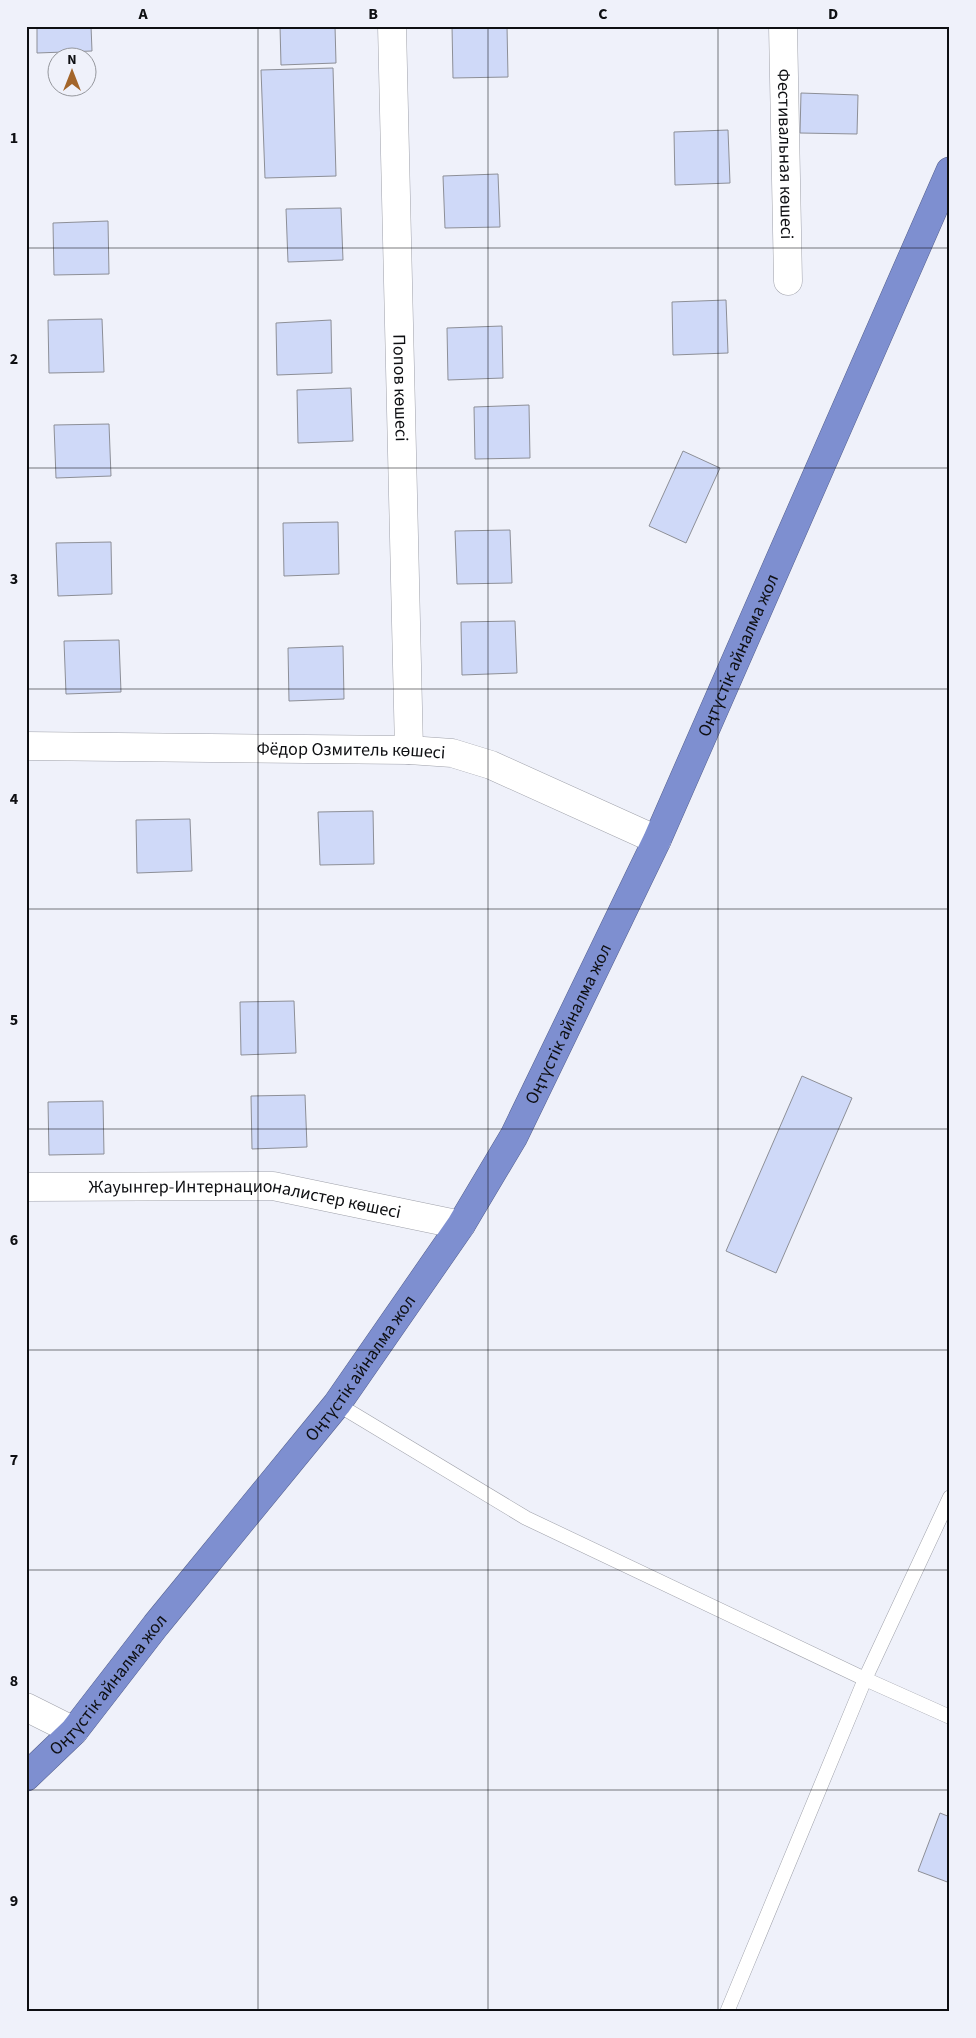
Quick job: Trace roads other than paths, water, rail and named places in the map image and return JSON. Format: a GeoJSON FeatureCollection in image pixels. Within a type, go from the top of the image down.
{"type":"FeatureCollection","features":[{"type":"Feature","properties":{"kind":"highway","name":"Оңтүстік айналма жол"},"geometry":{"type":"LineString","coordinates":[[26,1777],[74,1731],[156,1625],[337,1404],[461,1225],[514,1136],[658,840],[950,171]]}},
{"type":"Feature","properties":{"kind":"street","name":"Попов көшесі"},"geometry":{"type":"LineString","coordinates":[[392,26],[409,750]]}},
{"type":"Feature","properties":{"kind":"street","name":"Фестивальная көшесі"},"geometry":{"type":"LineString","coordinates":[[783,26],[788,282]]}},
{"type":"Feature","properties":{"kind":"street","name":"Фёдор Озмитель көшесі"},"geometry":{"type":"LineString","coordinates":[[26,746],[409,750],[452,753],[492,765],[658,840]]}},
{"type":"Feature","properties":{"kind":"street","name":"Жауынгер-Интернационалистер көшесі"},"geometry":{"type":"LineString","coordinates":[[26,1187],[273,1186],[461,1225]]}},
{"type":"Feature","properties":{"kind":"street"},"geometry":{"type":"LineString","coordinates":[[26,1707],[74,1731]]}},
{"type":"Feature","properties":{"kind":"lane"},"geometry":{"type":"LineString","coordinates":[[337,1404],[526,1518],[865,1679],[950,1717]]}},
{"type":"Feature","properties":{"kind":"lane"},"geometry":{"type":"LineString","coordinates":[[727,2012],[865,1679],[950,1497]]}}]}
